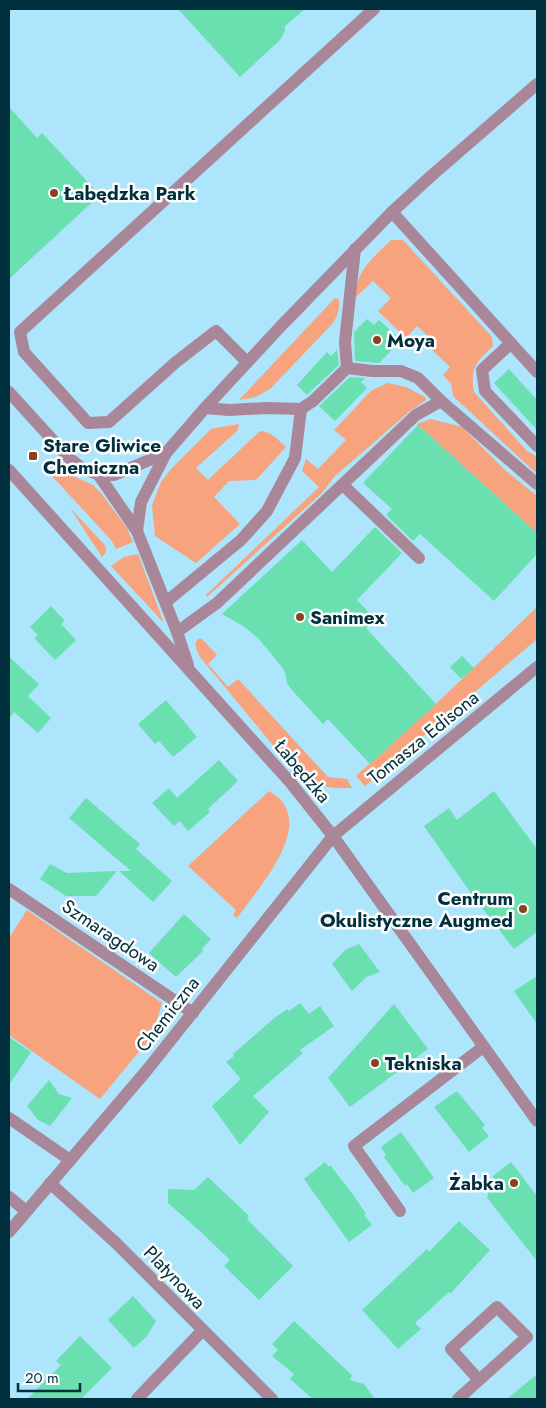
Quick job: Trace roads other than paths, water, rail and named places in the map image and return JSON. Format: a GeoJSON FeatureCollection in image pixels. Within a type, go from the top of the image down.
{"type":"FeatureCollection","features":[{"type":"Feature","properties":{"kind":"street"},"geometry":{"type":"LineString","coordinates":[[247,362],[216,331],[176,362],[109,422],[88,423],[24,352],[20,332],[374,9]]}},
{"type":"Feature","properties":{"kind":"street"},"geometry":{"type":"LineString","coordinates":[[137,531],[141,502],[166,452],[205,408],[392,212],[537,84]]}},
{"type":"Feature","properties":{"kind":"street"},"geometry":{"type":"LineString","coordinates":[[392,212],[537,372]]}},
{"type":"Feature","properties":{"kind":"street"},"geometry":{"type":"LineString","coordinates":[[347,368],[344,342],[355,249]]}},
{"type":"Feature","properties":{"kind":"street"},"geometry":{"type":"LineString","coordinates":[[511,343],[482,370],[485,391],[537,446]]}},
{"type":"Feature","properties":{"kind":"street"},"geometry":{"type":"LineString","coordinates":[[205,408],[228,410],[301,409],[347,368]]}},
{"type":"Feature","properties":{"kind":"street"},"geometry":{"type":"LineString","coordinates":[[347,368],[372,371],[400,371],[418,378],[441,401],[537,484]]}},
{"type":"Feature","properties":{"kind":"street"},"geometry":{"type":"LineString","coordinates":[[9,392],[69,458],[83,469],[98,474],[114,475],[166,452]]}},
{"type":"Feature","properties":{"kind":"street"},"geometry":{"type":"LineString","coordinates":[[177,632],[217,603],[416,415],[441,401]]}},
{"type":"Feature","properties":{"kind":"street"},"geometry":{"type":"LineString","coordinates":[[166,602],[241,540],[267,511],[295,458],[301,409]]}},
{"type":"Feature","properties":{"kind":"street","name":"Łabędzka"},"geometry":{"type":"LineString","coordinates":[[9,470],[290,782],[333,836],[537,1120]]}},
{"type":"Feature","properties":{"kind":"street"},"geometry":{"type":"LineString","coordinates":[[98,474],[137,531],[166,602],[190,670]]}},
{"type":"Feature","properties":{"kind":"street"},"geometry":{"type":"LineString","coordinates":[[342,485],[418,558]]}},
{"type":"Feature","properties":{"kind":"street","name":"Tomasza Edisona"},"geometry":{"type":"LineString","coordinates":[[333,836],[537,667]]}},
{"type":"Feature","properties":{"kind":"street","name":"Chemiczna"},"geometry":{"type":"LineString","coordinates":[[9,1232],[147,1070],[333,836]]}},
{"type":"Feature","properties":{"kind":"street","name":"Szmaragdowa"},"geometry":{"type":"LineString","coordinates":[[9,889],[193,1013]]}},
{"type":"Feature","properties":{"kind":"street"},"geometry":{"type":"LineString","coordinates":[[400,1211],[354,1146],[484,1047]]}},
{"type":"Feature","properties":{"kind":"street"},"geometry":{"type":"LineString","coordinates":[[9,1118],[70,1160]]}},
{"type":"Feature","properties":{"kind":"street","name":"Platynowa"},"geometry":{"type":"LineString","coordinates":[[50,1183],[116,1243],[272,1399]]}},
{"type":"Feature","properties":{"kind":"street"},"geometry":{"type":"LineString","coordinates":[[9,1196],[26,1212]]}},
{"type":"Feature","properties":{"kind":"street"},"geometry":{"type":"LineString","coordinates":[[458,1399],[527,1337],[496,1307],[451,1349],[478,1380]]}},
{"type":"Feature","properties":{"kind":"street"},"geometry":{"type":"LineString","coordinates":[[137,1399],[202,1331]]}},
{"type":"Feature","properties":{"kind":"place","name":"Łabędzka Park"},"geometry":{"type":"Point","coordinates":[54,193]}},
{"type":"Feature","properties":{"kind":"place","name":"Moya"},"geometry":{"type":"Point","coordinates":[377,340]}},
{"type":"Feature","properties":{"kind":"place","name":"Stare Gliwice Chemiczna"},"geometry":{"type":"Point","coordinates":[33,456]}},
{"type":"Feature","properties":{"kind":"place","name":"Sanimex"},"geometry":{"type":"Point","coordinates":[300,617]}},
{"type":"Feature","properties":{"kind":"place","name":"Centrum Okulistyczne Augmed"},"geometry":{"type":"Point","coordinates":[523,909]}},
{"type":"Feature","properties":{"kind":"place","name":"Tekniska"},"geometry":{"type":"Point","coordinates":[375,1063]}},
{"type":"Feature","properties":{"kind":"place","name":"Żabka"},"geometry":{"type":"Point","coordinates":[514,1183]}}]}
